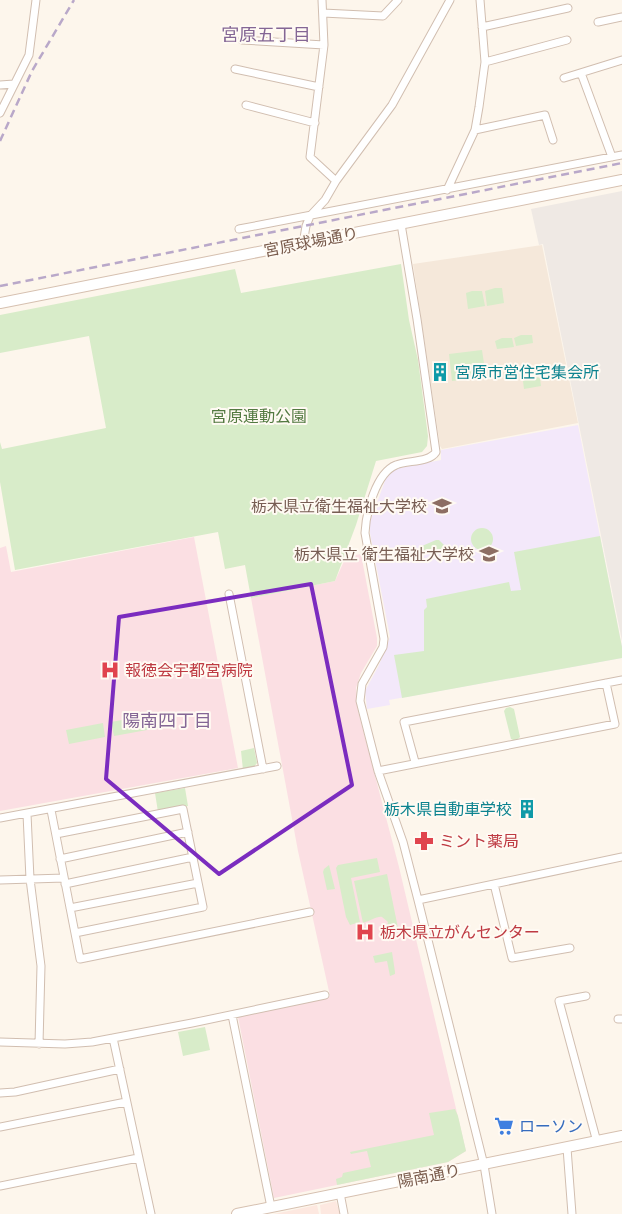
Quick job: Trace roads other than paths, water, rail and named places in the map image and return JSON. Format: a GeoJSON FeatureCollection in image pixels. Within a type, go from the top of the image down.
{"type":"FeatureCollection","features":[{"type":"Feature","properties":{"kind":"street"},"geometry":{"type":"LineString","coordinates":[[0,113],[29,55],[36,0]]}},
{"type":"Feature","properties":{"kind":"street"},"geometry":{"type":"LineString","coordinates":[[322,0],[324,45],[310,158],[336,181]]}},
{"type":"Feature","properties":{"kind":"street"},"geometry":{"type":"LineString","coordinates":[[323,13],[383,16],[398,0]]}},
{"type":"Feature","properties":{"kind":"street"},"geometry":{"type":"LineString","coordinates":[[303,244],[310,216],[325,200],[336,181],[392,105],[450,0]]}},
{"type":"Feature","properties":{"kind":"street"},"geometry":{"type":"LineString","coordinates":[[447,190],[475,130],[485,62],[480,0]]}},
{"type":"Feature","properties":{"kind":"street"},"geometry":{"type":"LineString","coordinates":[[482,27],[568,8]]}},
{"type":"Feature","properties":{"kind":"street"},"geometry":{"type":"LineString","coordinates":[[598,22],[622,17]]}},
{"type":"Feature","properties":{"kind":"street"},"geometry":{"type":"LineString","coordinates":[[242,40],[324,45]]}},
{"type":"Feature","properties":{"kind":"street"},"geometry":{"type":"LineString","coordinates":[[485,62],[566,40]]}},
{"type":"Feature","properties":{"kind":"street"},"geometry":{"type":"LineString","coordinates":[[564,78],[622,60]]}},
{"type":"Feature","properties":{"kind":"street"},"geometry":{"type":"LineString","coordinates":[[235,69],[319,87]]}},
{"type":"Feature","properties":{"kind":"street"},"geometry":{"type":"LineString","coordinates":[[581,73],[612,157]]}},
{"type":"Feature","properties":{"kind":"street"},"geometry":{"type":"LineString","coordinates":[[0,85],[14,84]]}},
{"type":"Feature","properties":{"kind":"street"},"geometry":{"type":"LineString","coordinates":[[246,105],[315,123]]}},
{"type":"Feature","properties":{"kind":"street"},"geometry":{"type":"LineString","coordinates":[[475,130],[545,115],[553,140]]}},
{"type":"Feature","properties":{"kind":"street"},"geometry":{"type":"LineString","coordinates":[[239,229],[622,155]]}},
{"type":"Feature","properties":{"kind":"street","name":"宮原球場通り"},"geometry":{"type":"LineString","coordinates":[[0,303],[622,180]]}},
{"type":"Feature","properties":{"kind":"street"},"geometry":{"type":"LineString","coordinates":[[401,224],[436,452],[430,457],[398,464],[386,471],[378,483],[366,520],[366,537],[384,639],[383,646],[362,684],[360,698],[378,771],[403,842],[418,900],[484,1165],[492,1214]]}},
{"type":"Feature","properties":{"kind":"street"},"geometry":{"type":"LineString","coordinates":[[228,594],[263,769]]}},
{"type":"Feature","properties":{"kind":"street"},"geometry":{"type":"LineString","coordinates":[[415,762],[404,722],[622,680]]}},
{"type":"Feature","properties":{"kind":"street"},"geometry":{"type":"LineString","coordinates":[[378,771],[415,762],[615,724],[606,683]]}},
{"type":"Feature","properties":{"kind":"street"},"geometry":{"type":"LineString","coordinates":[[0,818],[51,810],[277,766]]}},
{"type":"Feature","properties":{"kind":"street"},"geometry":{"type":"LineString","coordinates":[[56,834],[184,809],[203,907],[75,932]]}},
{"type":"Feature","properties":{"kind":"street"},"geometry":{"type":"LineString","coordinates":[[51,810],[80,959],[310,912]]}},
{"type":"Feature","properties":{"kind":"street"},"geometry":{"type":"LineString","coordinates":[[27,814],[30,879],[40,966],[39,1044]]}},
{"type":"Feature","properties":{"kind":"street"},"geometry":{"type":"LineString","coordinates":[[60,859],[188,832]]}},
{"type":"Feature","properties":{"kind":"street"},"geometry":{"type":"LineString","coordinates":[[0,880],[65,881],[193,857]]}},
{"type":"Feature","properties":{"kind":"street"},"geometry":{"type":"LineString","coordinates":[[418,900],[622,857]]}},
{"type":"Feature","properties":{"kind":"street"},"geometry":{"type":"LineString","coordinates":[[70,908],[198,883]]}},
{"type":"Feature","properties":{"kind":"street"},"geometry":{"type":"LineString","coordinates":[[494,884],[512,958],[570,948]]}},
{"type":"Feature","properties":{"kind":"street"},"geometry":{"type":"LineString","coordinates":[[0,1042],[74,1043],[113,1038],[325,995]]}},
{"type":"Feature","properties":{"kind":"street"},"geometry":{"type":"LineString","coordinates":[[586,996],[559,1000],[597,1142]]}},
{"type":"Feature","properties":{"kind":"street"},"geometry":{"type":"LineString","coordinates":[[232,1015],[272,1207]]}},
{"type":"Feature","properties":{"kind":"street"},"geometry":{"type":"LineString","coordinates":[[113,1038],[151,1214]]}},
{"type":"Feature","properties":{"kind":"street"},"geometry":{"type":"LineString","coordinates":[[0,1093],[15,1092],[120,1069]]}},
{"type":"Feature","properties":{"kind":"street"},"geometry":{"type":"LineString","coordinates":[[0,1127],[126,1102]]}},
{"type":"Feature","properties":{"kind":"street","name":"陽南通り"},"geometry":{"type":"LineString","coordinates":[[237,1214],[622,1136]]}},
{"type":"Feature","properties":{"kind":"street"},"geometry":{"type":"LineString","coordinates":[[567,1148],[572,1214]]}},
{"type":"Feature","properties":{"kind":"street"},"geometry":{"type":"LineString","coordinates":[[0,1186],[138,1158]]}},
{"type":"Feature","properties":{"kind":"street"},"geometry":{"type":"LineString","coordinates":[[340,1193],[344,1214]]}},
{"type":"Feature","properties":{"kind":"railway"},"geometry":{"type":"LineString","coordinates":[[0,141],[32,71],[74,0]]}},
{"type":"Feature","properties":{"kind":"railway"},"geometry":{"type":"LineString","coordinates":[[0,286],[622,163]]}},
{"type":"Feature","properties":{"kind":"place","name":"宮原市営住宅集会所"},"geometry":{"type":"Point","coordinates":[440,372]}},
{"type":"Feature","properties":{"kind":"place","name":"栃木県立衛生福祉大学校"},"geometry":{"type":"Point","coordinates":[442,506]}},
{"type":"Feature","properties":{"kind":"place","name":"栃木県立 衛生福祉大学校"},"geometry":{"type":"Point","coordinates":[489,554]}},
{"type":"Feature","properties":{"kind":"place","name":"報徳会宇都宮病院"},"geometry":{"type":"Point","coordinates":[110,670]}},
{"type":"Feature","properties":{"kind":"place","name":"栃木県自動車学校"},"geometry":{"type":"Point","coordinates":[527,809]}},
{"type":"Feature","properties":{"kind":"place","name":"ミント薬局"},"geometry":{"type":"Point","coordinates":[424,841]}},
{"type":"Feature","properties":{"kind":"place","name":"栃木県立がんセンター"},"geometry":{"type":"Point","coordinates":[365,932]}},
{"type":"Feature","properties":{"kind":"place","name":"ローソン"},"geometry":{"type":"Point","coordinates":[504,1126]}},
{"type":"Feature","properties":{"kind":"district","name":"宮原五丁目"},"geometry":{"type":"Point","coordinates":[266,34]}},
{"type":"Feature","properties":{"kind":"district","name":"陽南四丁目"},"geometry":{"type":"Point","coordinates":[167,720]}},
{"type":"Feature","properties":{"kind":"park label","name":"宮原運動公園"},"geometry":{"type":"Point","coordinates":[259,416]}}]}
